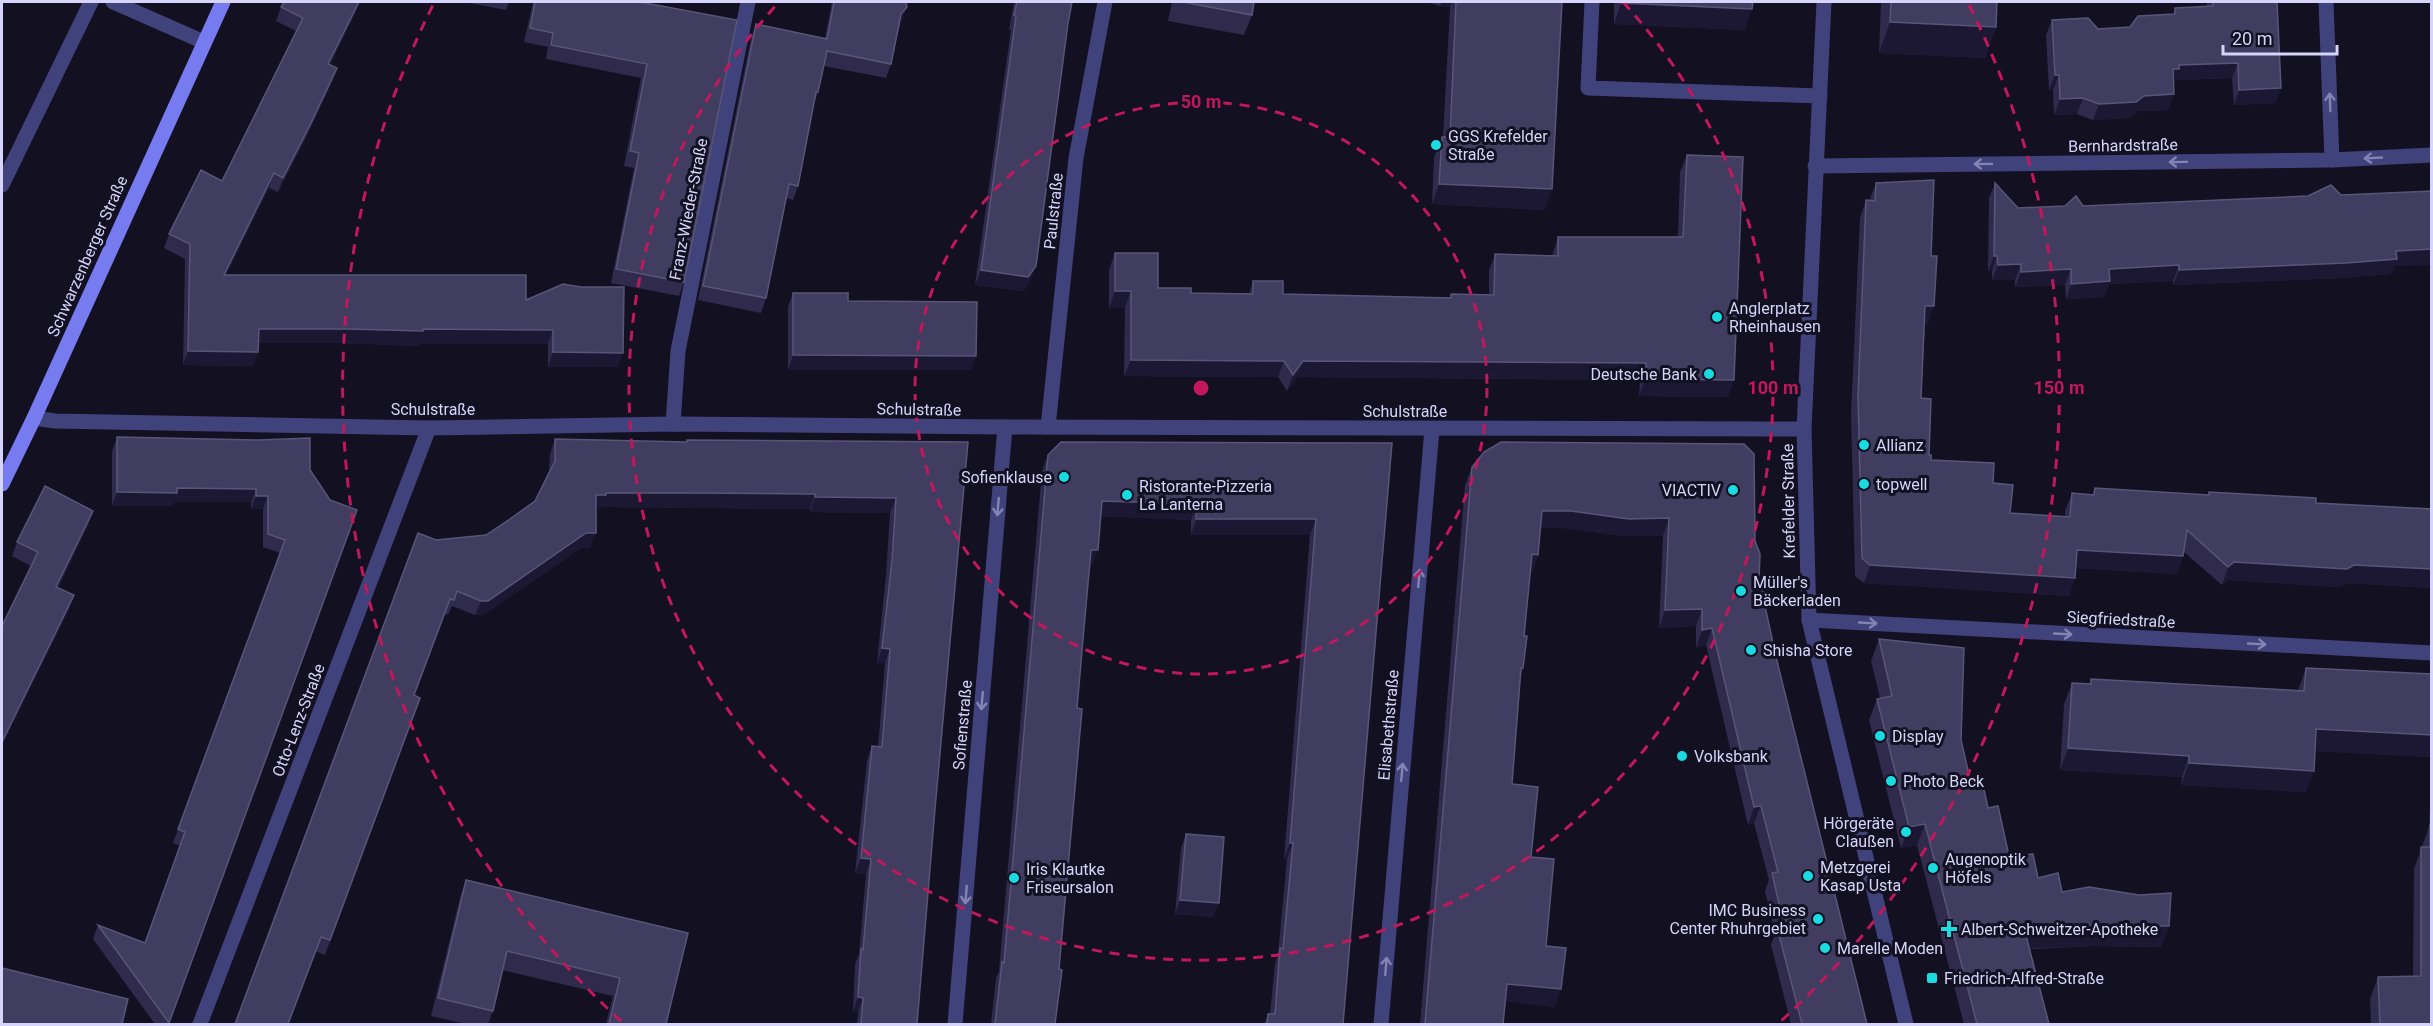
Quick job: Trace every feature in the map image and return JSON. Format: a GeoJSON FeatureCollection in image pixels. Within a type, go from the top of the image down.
{"type":"FeatureCollection","features":[{"type":"Feature","properties":{"kind":"main road","name":"Schwarzenberger Straße"},"geometry":{"type":"LineString","coordinates":[[2,484],[223,2]]}},
{"type":"Feature","properties":{"kind":"street"},"geometry":{"type":"LineString","coordinates":[[2,184],[91,2]]}},
{"type":"Feature","properties":{"kind":"street"},"geometry":{"type":"LineString","coordinates":[[113,2],[204,42]]}},
{"type":"Feature","properties":{"kind":"street","name":"Franz-Wieder-Straße"},"geometry":{"type":"LineString","coordinates":[[673,424],[678,351],[748,2]]}},
{"type":"Feature","properties":{"kind":"street","name":"Paulstraße"},"geometry":{"type":"LineString","coordinates":[[1048,427],[1076,158],[1104,2]]}},
{"type":"Feature","properties":{"kind":"street"},"geometry":{"type":"LineString","coordinates":[[1592,2],[1588,88],[1820,96]]}},
{"type":"Feature","properties":{"kind":"street","name":"Krefelder Straße"},"geometry":{"type":"LineString","coordinates":[[1824,2],[1804,429],[1809,620],[1906,1024]]}},
{"type":"Feature","properties":{"kind":"street"},"geometry":{"type":"LineString","coordinates":[[2326,2],[2332,160]]}},
{"type":"Feature","properties":{"kind":"street","name":"Bernhardstraße"},"geometry":{"type":"LineString","coordinates":[[1815,166],[2332,160],[2432,155]]}},
{"type":"Feature","properties":{"kind":"street","name":"Schulstraße"},"geometry":{"type":"LineString","coordinates":[[34,418],[56,421],[429,428],[673,424],[1005,428],[1804,429]]}},
{"type":"Feature","properties":{"kind":"street","name":"Otto-Lenz-Straße"},"geometry":{"type":"LineString","coordinates":[[200,1024],[429,428]]}},
{"type":"Feature","properties":{"kind":"street","name":"Sofienstraße"},"geometry":{"type":"LineString","coordinates":[[955,1024],[1005,428]]}},
{"type":"Feature","properties":{"kind":"street","name":"Elisabethstraße"},"geometry":{"type":"LineString","coordinates":[[1381,1024],[1432,429]]}},
{"type":"Feature","properties":{"kind":"street","name":"Siegfriedstraße"},"geometry":{"type":"LineString","coordinates":[[1809,620],[2432,653]]}},
{"type":"Feature","properties":{"kind":"building"},"geometry":{"type":"Polygon","coordinates":[[[284,2],[359,2],[328,64],[337,68],[311,123],[283,178],[274,173],[224,275],[526,275],[526,300],[563,284],[581,287],[624,287],[623,353],[553,352],[553,330],[423,329],[423,331],[259,329],[258,352],[188,351],[190,244],[169,234],[201,170],[222,181],[303,18],[281,7],[284,2]]]}},
{"type":"Feature","properties":{"kind":"building"},"geometry":{"type":"Polygon","coordinates":[[[535,2],[640,2],[737,20],[684,282],[616,269],[639,153],[630,151],[647,64],[551,45],[553,33],[530,28],[535,2]]]}},
{"type":"Feature","properties":{"kind":"building"},"geometry":{"type":"Polygon","coordinates":[[[834,2],[906,2],[907,7],[901,14],[891,64],[827,51],[818,92],[816,92],[798,186],[789,184],[766,298],[703,286],[756,24],[827,39],[834,2]]]}},
{"type":"Feature","properties":{"kind":"building"},"geometry":{"type":"Polygon","coordinates":[[[1017,2],[1072,2],[1036,266],[1028,277],[981,270],[1017,2]]]}},
{"type":"Feature","properties":{"kind":"building"},"geometry":{"type":"Polygon","coordinates":[[[1183,2],[1254,2],[1252,15],[1183,2]]]}},
{"type":"Feature","properties":{"kind":"building"},"geometry":{"type":"Polygon","coordinates":[[[1456,2],[1562,2],[1552,189],[1439,184],[1442,137],[1450,137],[1456,2]]]}},
{"type":"Feature","properties":{"kind":"building"},"geometry":{"type":"Polygon","coordinates":[[[1621,2],[1753,2],[1752,9],[1621,2]]]}},
{"type":"Feature","properties":{"kind":"building"},"geometry":{"type":"Polygon","coordinates":[[[1891,2],[1997,2],[1996,27],[1890,22],[1891,2]]]}},
{"type":"Feature","properties":{"kind":"building"},"geometry":{"type":"Polygon","coordinates":[[[2213,2],[2277,2],[2281,88],[2239,90],[2238,63],[2179,65],[2179,69],[2173,69],[2174,94],[2144,96],[2136,102],[2099,104],[2083,98],[2060,99],[2059,75],[2055,75],[2052,20],[2088,18],[2098,29],[2130,27],[2138,16],[2175,14],[2175,8],[2213,6],[2213,2]]]}},
{"type":"Feature","properties":{"kind":"building"},"geometry":{"type":"Polygon","coordinates":[[[1687,155],[1743,157],[1734,380],[1645,379],[1646,363],[1303,361],[1293,375],[1284,361],[1131,360],[1131,291],[1115,291],[1115,253],[1158,253],[1158,288],[1191,288],[1191,293],[1253,294],[1253,281],[1283,281],[1283,294],[1451,298],[1451,294],[1494,295],[1495,254],[1558,256],[1558,237],[1683,237],[1687,155]]]}},
{"type":"Feature","properties":{"kind":"building"},"geometry":{"type":"Polygon","coordinates":[[[1934,180],[1931,256],[1937,256],[1934,306],[1925,306],[1921,398],[1931,399],[1929,455],[1931,455],[1931,460],[1994,463],[1993,483],[2013,485],[2010,513],[2070,517],[2072,493],[2094,495],[2095,488],[2209,495],[2209,492],[2316,498],[2316,503],[2432,509],[2432,569],[2354,565],[2347,569],[2234,562],[2228,567],[2187,530],[2183,556],[2077,550],[2075,578],[1870,565],[1862,558],[1858,395],[1866,200],[1875,201],[1876,183],[1934,180]]]}},
{"type":"Feature","properties":{"kind":"building"},"geometry":{"type":"Polygon","coordinates":[[[1995,183],[2018,208],[2065,206],[2076,196],[2083,206],[2308,196],[2331,185],[2341,195],[2432,191],[2432,249],[2396,251],[2397,259],[2346,263],[2179,270],[2179,265],[2109,269],[2110,281],[2071,284],[2071,269],[2021,272],[2021,264],[1998,265],[1997,256],[1994,256],[1995,183]]]}},
{"type":"Feature","properties":{"kind":"building"},"geometry":{"type":"Polygon","coordinates":[[[793,293],[848,293],[848,301],[977,302],[976,356],[793,355],[793,293]]]}},
{"type":"Feature","properties":{"kind":"building"},"geometry":{"type":"Polygon","coordinates":[[[117,437],[258,440],[310,438],[310,470],[330,500],[357,510],[169,1023],[98,925],[145,943],[185,832],[178,829],[285,540],[268,534],[268,496],[256,496],[256,489],[177,488],[177,493],[117,492],[117,437]]]}},
{"type":"Feature","properties":{"kind":"building"},"geometry":{"type":"Polygon","coordinates":[[[555,439],[687,442],[687,440],[968,442],[917,1024],[861,1024],[863,998],[858,997],[871,859],[861,858],[872,746],[882,747],[890,649],[882,648],[892,561],[896,498],[815,497],[815,494],[606,493],[606,495],[596,495],[596,533],[586,533],[488,601],[481,601],[457,591],[454,600],[450,599],[414,695],[420,698],[330,940],[321,937],[288,1024],[235,1024],[418,533],[436,540],[486,535],[510,519],[535,501],[555,461],[555,439]]]}},
{"type":"Feature","properties":{"kind":"building"},"geometry":{"type":"Polygon","coordinates":[[[1061,442],[1392,443],[1343,1024],[1267,1024],[1268,1014],[1275,1014],[1280,948],[1283,949],[1293,843],[1290,843],[1316,519],[1196,519],[1197,504],[1102,501],[1098,550],[1091,550],[1077,708],[1082,709],[1059,969],[1062,970],[1055,1024],[995,1024],[1002,962],[1004,963],[1048,455],[1061,442]]]}},
{"type":"Feature","properties":{"kind":"building"},"geometry":{"type":"Polygon","coordinates":[[[1501,442],[1744,444],[1754,454],[1755,541],[1760,554],[1759,580],[1766,586],[1765,606],[1776,657],[1867,1024],[1802,1024],[1777,927],[1784,926],[1772,873],[1778,872],[1761,806],[1754,807],[1712,628],[1702,630],[1702,609],[1665,610],[1669,518],[1629,519],[1571,511],[1542,511],[1538,555],[1532,554],[1524,636],[1527,636],[1523,668],[1521,668],[1512,784],[1538,787],[1531,857],[1554,859],[1546,946],[1566,948],[1561,989],[1507,984],[1503,1024],[1425,1024],[1472,467],[1484,452],[1501,442]]]}},
{"type":"Feature","properties":{"kind":"building"},"geometry":{"type":"Polygon","coordinates":[[[45,486],[93,511],[56,587],[74,595],[2,742],[2,626],[38,552],[17,542],[45,486]]]}},
{"type":"Feature","properties":{"kind":"building"},"geometry":{"type":"Polygon","coordinates":[[[1879,639],[1964,648],[1961,740],[1970,779],[1982,780],[1988,808],[1998,806],[2009,856],[2033,854],[2038,878],[2058,873],[2062,892],[2089,887],[2139,895],[2171,893],[2169,926],[2099,925],[2024,928],[2049,1024],[1977,1024],[1925,824],[1909,827],[1877,699],[1892,696],[1879,639]]]}},
{"type":"Feature","properties":{"kind":"building"},"geometry":{"type":"Polygon","coordinates":[[[2306,668],[2432,674],[2432,735],[2316,729],[2314,771],[2189,763],[2189,756],[2068,748],[2072,683],[2091,684],[2091,679],[2304,691],[2306,668]]]}},
{"type":"Feature","properties":{"kind":"building"},"geometry":{"type":"Polygon","coordinates":[[[2430,825],[2432,825],[2432,1024],[2380,1024],[2378,977],[2421,976],[2421,847],[2430,847],[2430,825]]]}},
{"type":"Feature","properties":{"kind":"building"},"geometry":{"type":"Polygon","coordinates":[[[1186,834],[1224,837],[1219,903],[1180,900],[1186,834]]]}},
{"type":"Feature","properties":{"kind":"building"},"geometry":{"type":"Polygon","coordinates":[[[466,880],[688,933],[666,1024],[609,1024],[620,978],[507,951],[493,1011],[438,998],[466,880]]]}},
{"type":"Feature","properties":{"kind":"building"},"geometry":{"type":"Polygon","coordinates":[[[2,968],[128,999],[122,1024],[2,1024],[2,968]]]}},
{"type":"Feature","properties":{"kind":"place","name":"GGS Krefelder Straße"},"geometry":{"type":"Point","coordinates":[1436,145]}},
{"type":"Feature","properties":{"kind":"place","name":"Anglerplatz Rheinhausen"},"geometry":{"type":"Point","coordinates":[1717,317]}},
{"type":"Feature","properties":{"kind":"place","name":"Deutsche Bank"},"geometry":{"type":"Point","coordinates":[1709,374]}},
{"type":"Feature","properties":{"kind":"place","name":"Allianz"},"geometry":{"type":"Point","coordinates":[1864,445]}},
{"type":"Feature","properties":{"kind":"place","name":"Sofienklause"},"geometry":{"type":"Point","coordinates":[1064,477]}},
{"type":"Feature","properties":{"kind":"place","name":"topwell"},"geometry":{"type":"Point","coordinates":[1864,484]}},
{"type":"Feature","properties":{"kind":"place","name":"VIACTIV"},"geometry":{"type":"Point","coordinates":[1733,490]}},
{"type":"Feature","properties":{"kind":"place","name":"Ristorante-Pizzeria La Lanterna"},"geometry":{"type":"Point","coordinates":[1127,495]}},
{"type":"Feature","properties":{"kind":"place","name":"Müller's Bäckerladen"},"geometry":{"type":"Point","coordinates":[1741,591]}},
{"type":"Feature","properties":{"kind":"place","name":"Shisha Store"},"geometry":{"type":"Point","coordinates":[1751,650]}},
{"type":"Feature","properties":{"kind":"place","name":"Display"},"geometry":{"type":"Point","coordinates":[1880,736]}},
{"type":"Feature","properties":{"kind":"place","name":"Volksbank"},"geometry":{"type":"Point","coordinates":[1682,756]}},
{"type":"Feature","properties":{"kind":"place","name":"Photo Beck"},"geometry":{"type":"Point","coordinates":[1891,781]}},
{"type":"Feature","properties":{"kind":"place","name":"Hörgeräte Claußen"},"geometry":{"type":"Point","coordinates":[1906,832]}},
{"type":"Feature","properties":{"kind":"place","name":"Augenoptik Höfels"},"geometry":{"type":"Point","coordinates":[1933,868]}},
{"type":"Feature","properties":{"kind":"place","name":"Metzgerei Kasap Usta"},"geometry":{"type":"Point","coordinates":[1808,876]}},
{"type":"Feature","properties":{"kind":"place","name":"Iris Klautke Friseursalon"},"geometry":{"type":"Point","coordinates":[1014,878]}},
{"type":"Feature","properties":{"kind":"place","name":"IMC Business Center Rhuhrgebiet"},"geometry":{"type":"Point","coordinates":[1818,919]}},
{"type":"Feature","properties":{"kind":"place","name":"Albert-Schweitzer-Apotheke"},"geometry":{"type":"Point","coordinates":[1949,929]}},
{"type":"Feature","properties":{"kind":"place","name":"Marelle Moden"},"geometry":{"type":"Point","coordinates":[1825,948]}},
{"type":"Feature","properties":{"kind":"place","name":"Friedrich-Alfred-Straße"},"geometry":{"type":"Point","coordinates":[1932,978]}}]}
